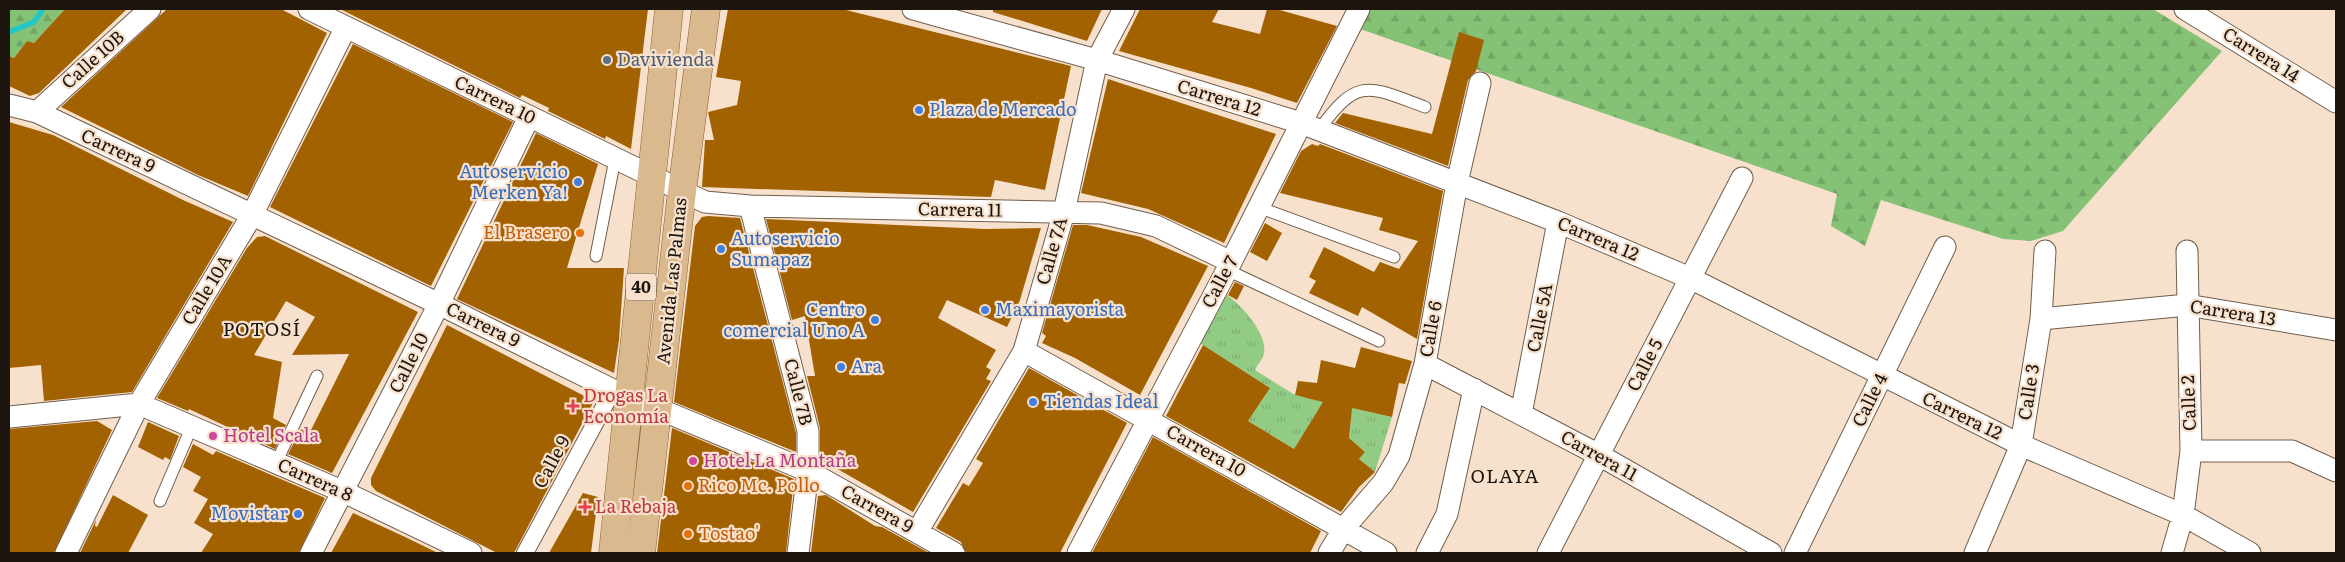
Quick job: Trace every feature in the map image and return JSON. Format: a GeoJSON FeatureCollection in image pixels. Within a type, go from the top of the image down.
{"type":"FeatureCollection","features":[{"type":"Feature","properties":{"kind":"main road","name":"Avenida Las Palmas"},"geometry":{"type":"LineString","coordinates":[[613,553],[621,393],[652,177],[669,9]]}},
{"type":"Feature","properties":{"kind":"main road","name":"Avenida Las Palmas"},"geometry":{"type":"LineString","coordinates":[[640,553],[682,191],[706,9]]}},
{"type":"Feature","properties":{"kind":"street","name":"Calle 10B"},"geometry":{"type":"LineString","coordinates":[[36,112],[150,9]]}},
{"type":"Feature","properties":{"kind":"street","name":"Carrera 10"},"geometry":{"type":"LineString","coordinates":[[309,9],[682,191]]}},
{"type":"Feature","properties":{"kind":"street","name":"Carrera 12"},"geometry":{"type":"LineString","coordinates":[[913,9],[1097,60],[1310,127],[1558,222],[1690,278],[1881,377],[2021,446],[2183,515],[2250,553]]}},
{"type":"Feature","properties":{"kind":"street","name":"Calle 7A"},"geometry":{"type":"LineString","coordinates":[[917,532],[1024,351],[1064,212],[1097,60],[1124,9]]}},
{"type":"Feature","properties":{"kind":"street","name":"Calle 7"},"geometry":{"type":"LineString","coordinates":[[1078,553],[1229,266],[1258,207],[1310,127],[1359,9]]}},
{"type":"Feature","properties":{"kind":"street","name":"Carrera 14"},"geometry":{"type":"LineString","coordinates":[[2185,9],[2336,102]]}},
{"type":"Feature","properties":{"kind":"street","name":"Calle 10A"},"geometry":{"type":"LineString","coordinates":[[66,553],[139,404],[252,214],[346,27]]}},
{"type":"Feature","properties":{"kind":"street","name":"Calle 6"},"geometry":{"type":"LineString","coordinates":[[1330,553],[1344,528],[1383,484],[1399,456],[1425,364],[1457,183],[1480,83]]}},
{"type":"Feature","properties":{"kind":"street","name":"Carrera 9"},"geometry":{"type":"LineString","coordinates":[[9,105],[36,112],[252,214],[621,393],[808,471],[954,553]]}},
{"type":"Feature","properties":{"kind":"street","name":"Calle 10"},"geometry":{"type":"LineString","coordinates":[[311,553],[439,304],[529,117]]}},
{"type":"Feature","properties":{"kind":"street","name":"Calle 5"},"geometry":{"type":"LineString","coordinates":[[1548,553],[1742,178]]}},
{"type":"Feature","properties":{"kind":"street","name":"Carrera 11"},"geometry":{"type":"LineString","coordinates":[[682,191],[705,202],[750,206],[1102,213],[1156,226],[1229,266]]}},
{"type":"Feature","properties":{"kind":"street","name":"Calle 7B"},"geometry":{"type":"LineString","coordinates":[[750,206],[808,431],[808,471],[798,553]]}},
{"type":"Feature","properties":{"kind":"street","name":"Calle 5A"},"geometry":{"type":"LineString","coordinates":[[1521,414],[1558,222]]}},
{"type":"Feature","properties":{"kind":"street","name":"Calle 4"},"geometry":{"type":"LineString","coordinates":[[1795,553],[1945,247]]}},
{"type":"Feature","properties":{"kind":"street","name":"Calle 3"},"geometry":{"type":"LineString","coordinates":[[1975,553],[2021,446],[2041,319],[2045,251]]}},
{"type":"Feature","properties":{"kind":"street","name":"Calle 2"},"geometry":{"type":"LineString","coordinates":[[2172,553],[2183,515],[2190,450],[2187,251]]}},
{"type":"Feature","properties":{"kind":"street","name":"Carrera 13"},"geometry":{"type":"LineString","coordinates":[[2041,319],[2187,305],[2336,330]]}},
{"type":"Feature","properties":{"kind":"street","name":"Carrera 10"},"geometry":{"type":"LineString","coordinates":[[1024,351],[1386,553]]}},
{"type":"Feature","properties":{"kind":"street","name":"Carrera 11"},"geometry":{"type":"LineString","coordinates":[[1425,364],[1599,455],[1771,553]]}},
{"type":"Feature","properties":{"kind":"street"},"geometry":{"type":"LineString","coordinates":[[1427,553],[1447,514],[1474,389]]}},
{"type":"Feature","properties":{"kind":"street","name":"Calle 9"},"geometry":{"type":"LineString","coordinates":[[526,553],[621,393]]}},
{"type":"Feature","properties":{"kind":"street","name":"Carrera 8"},"geometry":{"type":"LineString","coordinates":[[9,417],[139,404],[344,492],[472,553]]}},
{"type":"Feature","properties":{"kind":"street"},"geometry":{"type":"LineString","coordinates":[[2190,450],[2292,451],[2336,471]]}},
{"type":"Feature","properties":{"kind":"lane"},"geometry":{"type":"LineString","coordinates":[[1310,127],[1351,94],[1376,89],[1425,107]]}},
{"type":"Feature","properties":{"kind":"lane"},"geometry":{"type":"LineString","coordinates":[[596,256],[615,159]]}},
{"type":"Feature","properties":{"kind":"lane"},"geometry":{"type":"LineString","coordinates":[[1258,207],[1394,257]]}},
{"type":"Feature","properties":{"kind":"lane","name":"Carrera 11"},"geometry":{"type":"LineString","coordinates":[[1229,266],[1379,341]]}},
{"type":"Feature","properties":{"kind":"lane"},"geometry":{"type":"LineString","coordinates":[[276,463],[317,376]]}},
{"type":"Feature","properties":{"kind":"lane"},"geometry":{"type":"LineString","coordinates":[[160,501],[192,426]]}},
{"type":"Feature","properties":{"kind":"green space"},"geometry":{"type":"Polygon","coordinates":[[[9,9],[65,9],[34,43],[27,41],[14,58],[9,56],[9,9]]]}},
{"type":"Feature","properties":{"kind":"green space"},"geometry":{"type":"Polygon","coordinates":[[[1367,9],[2153,9],[2222,51],[2063,231],[2031,241],[2003,239],[1881,200],[1865,246],[1831,226],[1837,194],[1357,28],[1367,9]]]}},
{"type":"Feature","properties":{"kind":"green space"},"geometry":{"type":"Polygon","coordinates":[[[1224,293],[1237,303],[1262,336],[1264,353],[1255,370],[1295,395],[1392,417],[1375,472],[1359,459],[1365,452],[1349,438],[1351,420],[1321,406],[1294,449],[1248,421],[1270,388],[1198,342],[1224,293]]]}},
{"type":"Feature","properties":{"kind":"building"},"geometry":{"type":"Polygon","coordinates":[[[65,9],[127,9],[39,93],[30,96],[9,86],[9,56],[14,58],[27,41],[34,43],[65,9]]]}},
{"type":"Feature","properties":{"kind":"building"},"geometry":{"type":"Polygon","coordinates":[[[167,9],[281,9],[327,33],[248,196],[198,175],[61,107],[167,9]]]}},
{"type":"Feature","properties":{"kind":"building"},"geometry":{"type":"Polygon","coordinates":[[[340,9],[648,9],[631,149],[606,136],[605,139],[548,111],[549,108],[522,95],[520,98],[340,9]]]}},
{"type":"Feature","properties":{"kind":"building","name":"Plaza de Mercado"},"geometry":{"type":"Polygon","coordinates":[[[728,9],[842,9],[1071,66],[1045,190],[995,180],[991,197],[702,187],[705,140],[714,140],[708,112],[737,105],[741,81],[716,77],[728,9]]]}},
{"type":"Feature","properties":{"kind":"building"},"geometry":{"type":"Polygon","coordinates":[[[993,9],[1102,9],[1087,41],[993,12],[993,9]]]}},
{"type":"Feature","properties":{"kind":"building"},"geometry":{"type":"Polygon","coordinates":[[[1140,9],[1219,9],[1212,22],[1260,34],[1267,9],[1276,9],[1337,26],[1297,103],[1119,51],[1140,9]]]}},
{"type":"Feature","properties":{"kind":"building"},"geometry":{"type":"Polygon","coordinates":[[[1459,32],[1484,40],[1476,71],[1468,80],[1448,166],[1335,123],[1343,113],[1432,134],[1459,32]]]}},
{"type":"Feature","properties":{"kind":"building"},"geometry":{"type":"Polygon","coordinates":[[[353,44],[513,122],[431,286],[270,207],[353,44]]]}},
{"type":"Feature","properties":{"kind":"building"},"geometry":{"type":"Polygon","coordinates":[[[1108,79],[1276,134],[1224,243],[1148,209],[1081,193],[1108,79]]]}},
{"type":"Feature","properties":{"kind":"building"},"geometry":{"type":"Polygon","coordinates":[[[9,122],[53,135],[183,200],[233,222],[132,392],[44,401],[41,365],[9,368],[9,122]]]}},
{"type":"Feature","properties":{"kind":"building"},"geometry":{"type":"Polygon","coordinates":[[[536,133],[598,164],[567,268],[624,268],[619,340],[614,373],[457,299],[536,133]]]}},
{"type":"Feature","properties":{"kind":"building"},"geometry":{"type":"Polygon","coordinates":[[[1312,144],[1318,146],[1320,144],[1443,191],[1417,339],[1362,307],[1358,316],[1309,293],[1316,281],[1309,277],[1324,247],[1374,272],[1380,262],[1399,269],[1418,241],[1379,230],[1383,218],[1280,193],[1301,151],[1312,144]]]}},
{"type":"Feature","properties":{"kind":"building"},"geometry":{"type":"Polygon","coordinates":[[[702,217],[740,218],[796,433],[796,452],[674,402],[695,226],[702,217]]]}},
{"type":"Feature","properties":{"kind":"building"},"geometry":{"type":"Polygon","coordinates":[[[766,219],[985,229],[1041,228],[1020,300],[1007,327],[947,300],[938,318],[996,350],[986,367],[991,370],[986,379],[991,381],[913,512],[820,459],[820,428],[807,376],[815,376],[805,316],[792,320],[766,219]]]}},
{"type":"Feature","properties":{"kind":"building"},"geometry":{"type":"Polygon","coordinates":[[[1265,223],[1282,233],[1267,261],[1250,252],[1265,223]]]}},
{"type":"Feature","properties":{"kind":"building"},"geometry":{"type":"Polygon","coordinates":[[[1073,225],[1087,225],[1141,237],[1208,266],[1140,395],[1075,358],[1042,343],[1046,336],[1042,333],[1073,225]]]}},
{"type":"Feature","properties":{"kind":"building"},"geometry":{"type":"Polygon","coordinates":[[[265,236],[418,312],[332,473],[288,454],[301,429],[309,434],[349,354],[292,355],[315,317],[286,301],[254,355],[282,362],[273,418],[286,425],[275,449],[189,409],[188,411],[157,398],[247,248],[257,237],[265,236]]]}},
{"type":"Feature","properties":{"kind":"building"},"geometry":{"type":"Polygon","coordinates":[[[1235,282],[1244,286],[1237,300],[1228,295],[1235,282]]]}},
{"type":"Feature","properties":{"kind":"building"},"geometry":{"type":"Polygon","coordinates":[[[447,325],[594,401],[514,553],[497,553],[376,491],[371,485],[371,478],[447,325]]]}},
{"type":"Feature","properties":{"kind":"building"},"geometry":{"type":"Polygon","coordinates":[[[1203,345],[1270,388],[1248,421],[1294,449],[1323,402],[1295,395],[1298,381],[1317,383],[1321,360],[1355,368],[1361,347],[1412,361],[1405,384],[1399,383],[1392,417],[1352,408],[1349,438],[1365,452],[1359,459],[1375,472],[1359,487],[1341,512],[1166,416],[1203,345]]]}},
{"type":"Feature","properties":{"kind":"building"},"geometry":{"type":"Polygon","coordinates":[[[1029,368],[1127,423],[1060,553],[966,553],[961,542],[936,528],[963,483],[969,486],[983,463],[976,459],[1029,368]]]}},
{"type":"Feature","properties":{"kind":"building"},"geometry":{"type":"Polygon","coordinates":[[[97,421],[112,430],[54,553],[9,553],[9,429],[97,421]]]}},
{"type":"Feature","properties":{"kind":"building"},"geometry":{"type":"Polygon","coordinates":[[[148,422],[179,436],[170,460],[165,457],[163,460],[138,447],[148,422]]]}},
{"type":"Feature","properties":{"kind":"building"},"geometry":{"type":"Polygon","coordinates":[[[672,428],[794,479],[786,553],[657,553],[672,428]]]}},
{"type":"Feature","properties":{"kind":"building"},"geometry":{"type":"Polygon","coordinates":[[[1153,437],[1321,531],[1310,553],[1092,553],[1153,437]]]}},
{"type":"Feature","properties":{"kind":"building"},"geometry":{"type":"Polygon","coordinates":[[[193,444],[213,455],[216,451],[325,498],[299,553],[201,553],[213,534],[194,523],[208,499],[193,491],[201,477],[183,467],[193,444]]]}},
{"type":"Feature","properties":{"kind":"building"},"geometry":{"type":"Polygon","coordinates":[[[583,493],[598,497],[591,553],[549,553],[583,493]]]}},
{"type":"Feature","properties":{"kind":"building"},"geometry":{"type":"Polygon","coordinates":[[[113,495],[148,515],[128,553],[80,553],[96,520],[95,526],[97,527],[113,495]]]}},
{"type":"Feature","properties":{"kind":"building"},"geometry":{"type":"Polygon","coordinates":[[[826,495],[875,526],[882,527],[929,553],[811,553],[818,496],[826,495]]]}},
{"type":"Feature","properties":{"kind":"building"},"geometry":{"type":"Polygon","coordinates":[[[353,513],[403,536],[438,553],[331,553],[353,513]]]}},
{"type":"Feature","properties":{"kind":"waterway"},"geometry":{"type":"LineString","coordinates":[[9,32],[34,22],[43,9]]}},
{"type":"Feature","properties":{"kind":"place","name":"Davivienda"},"geometry":{"type":"Point","coordinates":[607,60]}},
{"type":"Feature","properties":{"kind":"place","name":"Plaza de Mercado"},"geometry":{"type":"Point","coordinates":[919,110]}},
{"type":"Feature","properties":{"kind":"place","name":"Autoservicio Merken Ya!"},"geometry":{"type":"Point","coordinates":[578,182]}},
{"type":"Feature","properties":{"kind":"place","name":"El Brasero"},"geometry":{"type":"Point","coordinates":[580,233]}},
{"type":"Feature","properties":{"kind":"place","name":"Autoservicio Sumapaz"},"geometry":{"type":"Point","coordinates":[721,249]}},
{"type":"Feature","properties":{"kind":"place","name":"Maximayorista"},"geometry":{"type":"Point","coordinates":[985,310]}},
{"type":"Feature","properties":{"kind":"place","name":"Centro comercial Uno A"},"geometry":{"type":"Point","coordinates":[875,320]}},
{"type":"Feature","properties":{"kind":"place","name":"Ara"},"geometry":{"type":"Point","coordinates":[841,367]}},
{"type":"Feature","properties":{"kind":"place","name":"Tiendas Ideal"},"geometry":{"type":"Point","coordinates":[1033,402]}},
{"type":"Feature","properties":{"kind":"place","name":"Drogas La Economía"},"geometry":{"type":"Point","coordinates":[573,406]}},
{"type":"Feature","properties":{"kind":"place","name":"Hotel Scala"},"geometry":{"type":"Point","coordinates":[213,436]}},
{"type":"Feature","properties":{"kind":"place","name":"Hotel La Montaña"},"geometry":{"type":"Point","coordinates":[693,461]}},
{"type":"Feature","properties":{"kind":"place","name":"Rico Mc. Pollo"},"geometry":{"type":"Point","coordinates":[688,486]}},
{"type":"Feature","properties":{"kind":"place","name":"La Rebaja"},"geometry":{"type":"Point","coordinates":[585,507]}},
{"type":"Feature","properties":{"kind":"place","name":"Movistar"},"geometry":{"type":"Point","coordinates":[298,514]}},
{"type":"Feature","properties":{"kind":"place","name":"Tostao'"},"geometry":{"type":"Point","coordinates":[688,534]}},
{"type":"Feature","properties":{"kind":"district","name":"POTOSÍ"},"geometry":{"type":"Point","coordinates":[262,329]}},
{"type":"Feature","properties":{"kind":"district","name":"OLAYA"},"geometry":{"type":"Point","coordinates":[1505,476]}}]}
